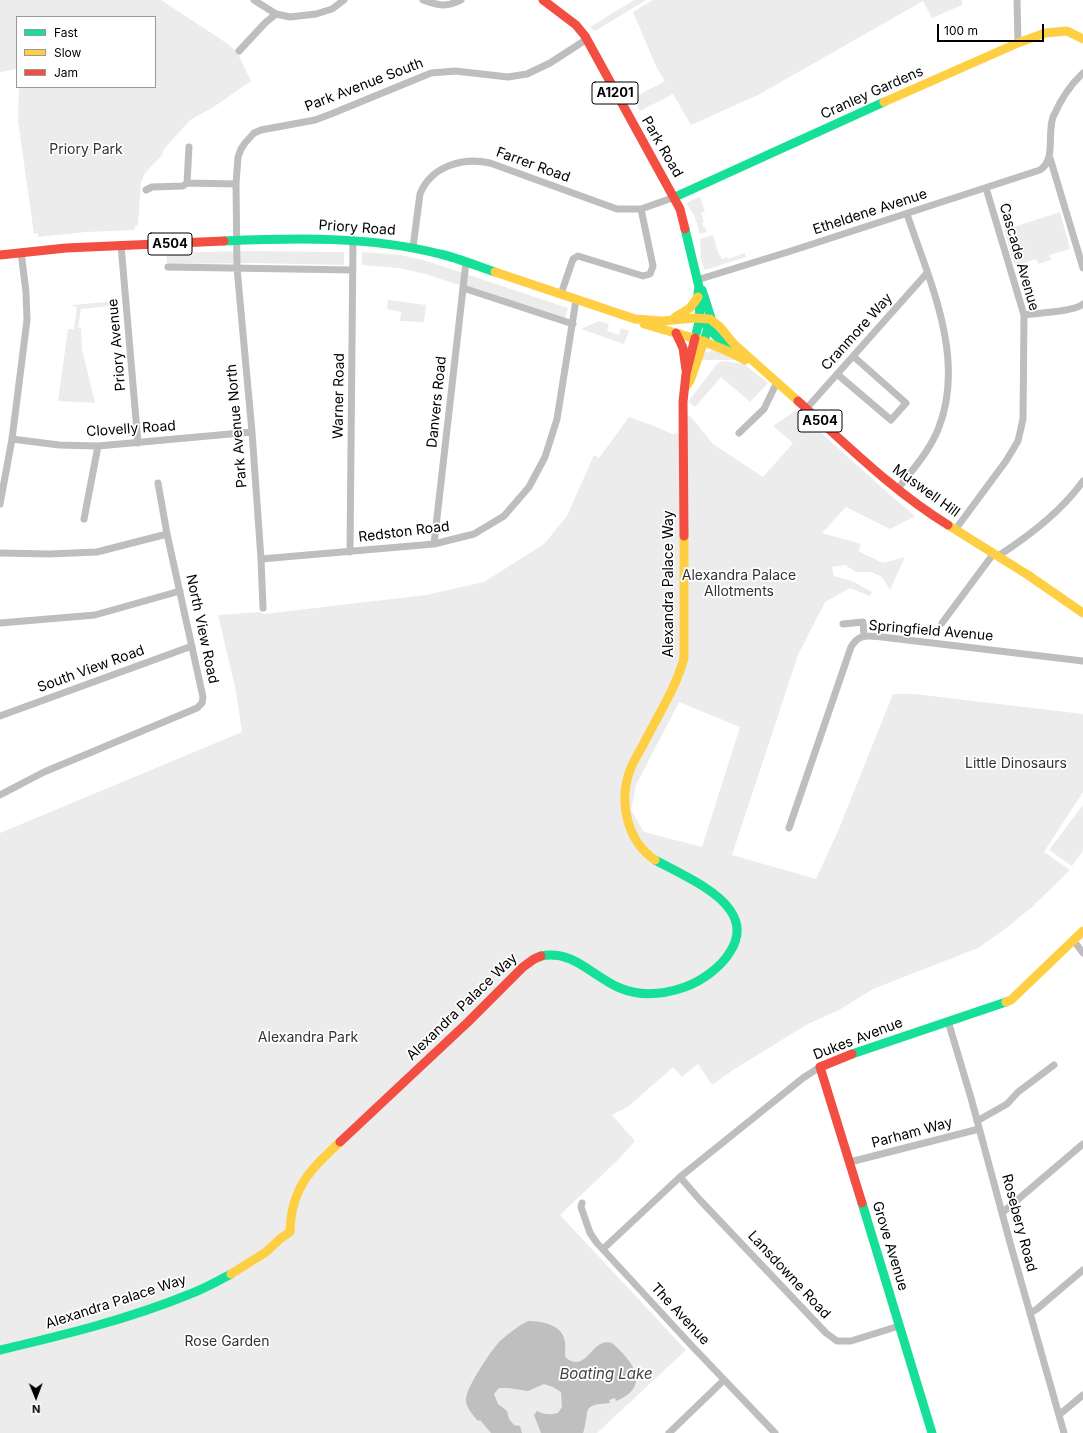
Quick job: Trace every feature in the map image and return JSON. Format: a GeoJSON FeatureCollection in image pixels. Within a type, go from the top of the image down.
{"type":"FeatureCollection","features":[{"type":"Feature","properties":{"kind":"street"},"geometry":{"type":"LineString","coordinates":[[254,0],[276,14],[290,17],[316,14],[332,9],[342,1]]}},
{"type":"Feature","properties":{"kind":"street"},"geometry":{"type":"LineString","coordinates":[[423,0],[439,6],[450,5],[461,0]]}},
{"type":"Feature","properties":{"kind":"street","name":"Park Road"},"geometry":{"type":"LineString","coordinates":[[543,0],[576,25],[587,39],[628,116],[675,197],[684,223],[698,283],[699,322]]}},
{"type":"Feature","properties":{"kind":"street"},"geometry":{"type":"LineString","coordinates":[[1016,0],[1018,43]]}},
{"type":"Feature","properties":{"kind":"street"},"geometry":{"type":"LineString","coordinates":[[239,51],[265,23],[276,14]]}},
{"type":"Feature","properties":{"kind":"street","name":"Cranley Gardens"},"geometry":{"type":"LineString","coordinates":[[675,197],[1045,32],[1067,31],[1083,39]]}},
{"type":"Feature","properties":{"kind":"street","name":"Park Avenue South"},"geometry":{"type":"LineString","coordinates":[[236,241],[236,184],[238,157],[241,149],[249,138],[261,130],[315,120],[431,73],[455,71],[498,77],[519,76],[535,71],[587,39]]}},
{"type":"Feature","properties":{"kind":"street"},"geometry":{"type":"LineString","coordinates":[[1083,73],[1069,88],[1053,119],[1050,136],[1049,160],[1083,268]]}},
{"type":"Feature","properties":{"kind":"street"},"geometry":{"type":"LineString","coordinates":[[187,183],[189,147]]}},
{"type":"Feature","properties":{"kind":"street","name":"Etheldene Avenue"},"geometry":{"type":"LineString","coordinates":[[698,283],[708,277],[1040,170],[1045,167],[1049,160]]}},
{"type":"Feature","properties":{"kind":"street","name":"Farrer Road"},"geometry":{"type":"LineString","coordinates":[[413,247],[420,194],[423,187],[431,177],[439,171],[460,162],[479,161],[490,163],[609,207],[625,210],[641,209],[675,197]]}},
{"type":"Feature","properties":{"kind":"street"},"geometry":{"type":"LineString","coordinates":[[146,190],[152,187],[183,186],[187,183],[236,184]]}},
{"type":"Feature","properties":{"kind":"street","name":"Cascade Avenue"},"geometry":{"type":"LineString","coordinates":[[955,530],[1006,461],[1018,440],[1023,418],[1024,315],[986,188]]}},
{"type":"Feature","properties":{"kind":"street"},"geometry":{"type":"LineString","coordinates":[[561,294],[573,259],[576,256],[643,276],[650,274],[653,266],[641,209]]}},
{"type":"Feature","properties":{"kind":"street"},"geometry":{"type":"LineString","coordinates":[[897,490],[928,451],[939,428],[947,401],[949,360],[944,326],[907,214]]}},
{"type":"Feature","properties":{"kind":"street","name":"Priory Road"},"geometry":{"type":"LineString","coordinates":[[0,255],[73,247],[305,239],[353,240],[413,247],[466,262],[635,319],[666,321],[686,318],[699,322]]}},
{"type":"Feature","properties":{"kind":"street","name":"Warner Road"},"geometry":{"type":"LineString","coordinates":[[350,552],[353,240]]}},
{"type":"Feature","properties":{"kind":"street","name":"Park Avenue North"},"geometry":{"type":"LineString","coordinates":[[236,241],[237,268],[252,432],[263,608]]}},
{"type":"Feature","properties":{"kind":"street","name":"Priory Avenue"},"geometry":{"type":"LineString","coordinates":[[121,245],[138,443]]}},
{"type":"Feature","properties":{"kind":"street"},"geometry":{"type":"LineString","coordinates":[[0,504],[12,439],[27,320],[26,292],[21,252]]}},
{"type":"Feature","properties":{"kind":"street","name":"Danvers Road"},"geometry":{"type":"LineString","coordinates":[[434,544],[466,262]]}},
{"type":"Feature","properties":{"kind":"street"},"geometry":{"type":"LineString","coordinates":[[168,267],[353,270]]}},
{"type":"Feature","properties":{"kind":"street","name":"Cranmore Way"},"geometry":{"type":"LineString","coordinates":[[806,409],[927,273]]}},
{"type":"Feature","properties":{"kind":"street","name":"Park Road"},"geometry":{"type":"LineString","coordinates":[[698,283],[703,291],[710,324]]}},
{"type":"Feature","properties":{"kind":"street"},"geometry":{"type":"LineString","coordinates":[[463,288],[572,324]]}},
{"type":"Feature","properties":{"kind":"street"},"geometry":{"type":"LineString","coordinates":[[666,321],[687,311],[698,297]]}},
{"type":"Feature","properties":{"kind":"street","name":"Redston Road"},"geometry":{"type":"LineString","coordinates":[[261,559],[434,544],[474,534],[504,516],[529,488],[545,457],[557,419],[576,300]]}},
{"type":"Feature","properties":{"kind":"street"},"geometry":{"type":"LineString","coordinates":[[1024,315],[1070,309],[1080,307],[1083,304]]}},
{"type":"Feature","properties":{"kind":"street","name":"Muswell Hill"},"geometry":{"type":"LineString","coordinates":[[635,319],[646,325],[695,338],[731,352],[767,373]]}},
{"type":"Feature","properties":{"kind":"street"},"geometry":{"type":"LineString","coordinates":[[699,322],[703,330],[704,341]]}},
{"type":"Feature","properties":{"kind":"street","name":"A504"},"geometry":{"type":"LineString","coordinates":[[699,322],[710,324]]}},
{"type":"Feature","properties":{"kind":"street","name":"Alexandra Palace Way"},"geometry":{"type":"LineString","coordinates":[[0,1350],[70,1334],[163,1304],[221,1280],[266,1252],[290,1232],[291,1210],[297,1192],[304,1180],[319,1162],[524,967],[535,959],[549,954],[562,954],[572,958],[598,976],[616,986],[639,993],[652,994],[673,991],[696,982],[728,957],[734,948],[738,933],[738,926],[732,909],[716,896],[646,853],[631,831],[624,805],[625,783],[629,771],[675,684],[684,658],[682,421],[686,370],[688,368],[699,322]]}},
{"type":"Feature","properties":{"kind":"street","name":"Muswell Hill"},"geometry":{"type":"LineString","coordinates":[[710,324],[717,325],[734,344],[897,490],[922,509],[996,554],[1083,613]]}},
{"type":"Feature","properties":{"kind":"street","name":"Alexandra Palace Way"},"geometry":{"type":"LineString","coordinates":[[685,387],[690,381],[710,324]]}},
{"type":"Feature","properties":{"kind":"street","name":"A1201"},"geometry":{"type":"LineString","coordinates":[[710,324],[731,352]]}},
{"type":"Feature","properties":{"kind":"street"},"geometry":{"type":"LineString","coordinates":[[676,333],[683,347],[684,367],[686,370]]}},
{"type":"Feature","properties":{"kind":"street"},"geometry":{"type":"LineString","coordinates":[[837,374],[891,420],[906,403],[853,356]]}},
{"type":"Feature","properties":{"kind":"street"},"geometry":{"type":"LineString","coordinates":[[739,433],[764,408],[777,382]]}},
{"type":"Feature","properties":{"kind":"street","name":"Clovelly Road"},"geometry":{"type":"LineString","coordinates":[[12,439],[59,445],[98,446],[252,432]]}},
{"type":"Feature","properties":{"kind":"street"},"geometry":{"type":"LineString","coordinates":[[84,519],[98,446]]}},
{"type":"Feature","properties":{"kind":"street"},"geometry":{"type":"LineString","coordinates":[[942,623],[996,554],[1036,530],[1077,490],[1083,481]]}},
{"type":"Feature","properties":{"kind":"street","name":"North View Road"},"geometry":{"type":"LineString","coordinates":[[0,795],[44,772],[197,708],[202,703],[203,697],[167,534],[158,483]]}},
{"type":"Feature","properties":{"kind":"street"},"geometry":{"type":"LineString","coordinates":[[0,553],[49,554],[97,552],[167,534]]}},
{"type":"Feature","properties":{"kind":"street"},"geometry":{"type":"LineString","coordinates":[[0,623],[95,615],[180,591]]}},
{"type":"Feature","properties":{"kind":"street"},"geometry":{"type":"LineString","coordinates":[[843,624],[863,622],[864,636]]}},
{"type":"Feature","properties":{"kind":"street","name":"Springfield Avenue"},"geometry":{"type":"LineString","coordinates":[[788,828],[851,647],[855,641],[864,636],[924,641],[1083,661]]}},
{"type":"Feature","properties":{"kind":"street","name":"South View Road"},"geometry":{"type":"LineString","coordinates":[[0,716],[192,646]]}},
{"type":"Feature","properties":{"kind":"street","name":"Dukes Avenue"},"geometry":{"type":"LineString","coordinates":[[603,1249],[680,1177],[802,1078],[820,1067],[856,1052],[1012,1000],[1083,931]]}},
{"type":"Feature","properties":{"kind":"street"},"geometry":{"type":"LineString","coordinates":[[1074,941],[1083,953]]}},
{"type":"Feature","properties":{"kind":"street","name":"Rosebery Road"},"geometry":{"type":"LineString","coordinates":[[948,1021],[980,1129],[1064,1433]]}},
{"type":"Feature","properties":{"kind":"street"},"geometry":{"type":"LineString","coordinates":[[977,1121],[1007,1104],[1018,1092],[1054,1065]]}},
{"type":"Feature","properties":{"kind":"street","name":"Grove Avenue"},"geometry":{"type":"LineString","coordinates":[[820,1067],[932,1433]]}},
{"type":"Feature","properties":{"kind":"street","name":"Parham Way"},"geometry":{"type":"LineString","coordinates":[[850,1162],[980,1129]]}},
{"type":"Feature","properties":{"kind":"street"},"geometry":{"type":"LineString","coordinates":[[1002,1213],[1083,1144]]}},
{"type":"Feature","properties":{"kind":"street","name":"Lansdowne Road"},"geometry":{"type":"LineString","coordinates":[[680,1177],[826,1333],[837,1342],[851,1341],[899,1326]]}},
{"type":"Feature","properties":{"kind":"street","name":"The Avenue"},"geometry":{"type":"LineString","coordinates":[[582,1203],[581,1207],[590,1233],[603,1249],[775,1433]]}},
{"type":"Feature","properties":{"kind":"street"},"geometry":{"type":"LineString","coordinates":[[1030,1313],[1038,1309],[1083,1270]]}},
{"type":"Feature","properties":{"kind":"street"},"geometry":{"type":"LineString","coordinates":[[669,1433],[724,1380]]}},
{"type":"Feature","properties":{"kind":"street"},"geometry":{"type":"LineString","coordinates":[[1059,1415],[1083,1394]]}},
{"type":"Feature","properties":{"kind":"green space","name":"Priory Park"},"geometry":{"type":"Polygon","coordinates":[[[0,0],[161,0],[228,44],[237,52],[251,81],[215,106],[190,120],[164,149],[162,155],[145,173],[141,182],[138,225],[135,226],[135,230],[86,232],[38,237],[38,233],[34,234],[18,121],[19,88],[156,88],[156,16],[16,16],[16,69],[0,72],[0,0]]]}},
{"type":"Feature","properties":{"kind":"green space"},"geometry":{"type":"Polygon","coordinates":[[[634,0],[646,0],[595,31],[590,27],[634,0]]]}},
{"type":"Feature","properties":{"kind":"green space"},"geometry":{"type":"Polygon","coordinates":[[[653,0],[962,0],[962,5],[932,18],[923,1],[758,95],[691,125],[673,94],[640,111],[633,98],[665,81],[656,66],[633,12],[653,0]]]}},
{"type":"Feature","properties":{"kind":"green space"},"geometry":{"type":"Polygon","coordinates":[[[700,197],[705,212],[701,213],[704,222],[702,223],[707,232],[699,234],[697,222],[687,204],[688,202],[700,197]]]}},
{"type":"Feature","properties":{"kind":"green space"},"geometry":{"type":"Polygon","coordinates":[[[1060,212],[1070,249],[1049,255],[1051,260],[1038,264],[1036,259],[1015,266],[1004,230],[1060,212]]]}},
{"type":"Feature","properties":{"kind":"green space"},"geometry":{"type":"Polygon","coordinates":[[[713,235],[719,255],[722,259],[727,257],[728,259],[745,253],[746,257],[705,270],[701,260],[700,239],[713,235]]]}},
{"type":"Feature","properties":{"kind":"green space"},"geometry":{"type":"Polygon","coordinates":[[[240,251],[344,252],[344,265],[255,263],[167,264],[166,253],[240,251]]]}},
{"type":"Feature","properties":{"kind":"green space"},"geometry":{"type":"Polygon","coordinates":[[[362,252],[400,255],[427,261],[568,308],[565,319],[425,274],[399,268],[362,265],[362,252]]]}},
{"type":"Feature","properties":{"kind":"green space"},"geometry":{"type":"Polygon","coordinates":[[[388,300],[426,305],[424,322],[400,321],[401,312],[387,309],[388,300]]]}},
{"type":"Feature","properties":{"kind":"green space"},"geometry":{"type":"Polygon","coordinates":[[[118,301],[118,305],[81,309],[78,327],[81,328],[82,349],[95,403],[58,401],[68,329],[74,329],[77,307],[71,306],[118,301]]]}},
{"type":"Feature","properties":{"kind":"green space"},"geometry":{"type":"Polygon","coordinates":[[[599,321],[609,324],[607,331],[619,335],[621,328],[629,331],[624,344],[581,329],[599,321]]]}},
{"type":"Feature","properties":{"kind":"green space"},"geometry":{"type":"Polygon","coordinates":[[[713,350],[737,360],[701,360],[704,353],[713,350]]]}},
{"type":"Feature","properties":{"kind":"green space"},"geometry":{"type":"Polygon","coordinates":[[[722,361],[744,364],[768,383],[750,402],[721,377],[695,407],[688,402],[717,364],[722,361]]]}},
{"type":"Feature","properties":{"kind":"green space","name":"Alexandra Park"},"geometry":{"type":"Polygon","coordinates":[[[796,410],[915,516],[890,529],[846,507],[822,533],[861,544],[858,551],[883,563],[905,557],[890,590],[882,577],[871,572],[856,572],[845,565],[832,567],[834,576],[854,582],[872,592],[870,596],[850,588],[825,602],[798,655],[732,855],[816,879],[838,831],[893,694],[915,694],[1083,714],[1083,792],[1044,852],[1070,870],[1032,907],[978,948],[873,989],[839,1010],[806,1025],[733,1070],[712,1085],[698,1064],[682,1077],[673,1067],[629,1106],[612,1115],[635,1141],[618,1160],[560,1215],[686,1350],[597,1433],[0,1433],[0,833],[242,732],[236,691],[218,615],[259,612],[264,614],[426,595],[484,582],[544,544],[567,516],[594,455],[599,458],[629,417],[672,434],[687,432],[687,414],[713,444],[763,477],[793,443],[773,426],[796,410]],[[679,702],[636,785],[631,810],[644,832],[702,847],[740,727],[679,702]]]}},
{"type":"Feature","properties":{"kind":"green space"},"geometry":{"type":"Polygon","coordinates":[[[1083,805],[1083,851],[1072,866],[1049,850],[1083,805]]]}},
{"type":"Feature","properties":{"kind":"water","name":"Boating Lake"},"geometry":{"type":"Polygon","coordinates":[[[528,1321],[546,1323],[556,1328],[563,1336],[565,1342],[566,1358],[573,1362],[585,1358],[599,1345],[605,1342],[612,1343],[627,1358],[632,1366],[636,1381],[634,1389],[616,1401],[615,1398],[609,1400],[610,1403],[590,1407],[583,1433],[541,1433],[534,1415],[537,1411],[548,1414],[558,1413],[562,1407],[561,1392],[544,1384],[528,1391],[499,1388],[494,1394],[498,1404],[507,1411],[509,1419],[514,1425],[520,1426],[522,1433],[491,1433],[470,1411],[466,1403],[467,1395],[485,1360],[496,1345],[510,1332],[528,1321]]]}},
{"type":"Feature","properties":{"kind":"traffic: fast"},"geometry":{"type":"LineString","coordinates":[[675,197],[884,102]]}},
{"type":"Feature","properties":{"kind":"traffic: fast"},"geometry":{"type":"LineString","coordinates":[[685,229],[699,287],[700,318],[695,338]]}},
{"type":"Feature","properties":{"kind":"traffic: fast"},"geometry":{"type":"LineString","coordinates":[[224,241],[305,239],[359,241],[386,244],[413,248],[447,256],[495,272]]}},
{"type":"Feature","properties":{"kind":"traffic: fast"},"geometry":{"type":"LineString","coordinates":[[702,290],[711,318],[704,341]]}},
{"type":"Feature","properties":{"kind":"traffic: fast"},"geometry":{"type":"LineString","coordinates":[[705,324],[728,349]]}},
{"type":"Feature","properties":{"kind":"traffic: fast"},"geometry":{"type":"LineString","coordinates":[[541,956],[563,956],[582,965],[620,988],[636,993],[653,994],[685,987],[704,977],[722,963],[733,947],[737,936],[737,926],[730,910],[724,902],[706,888],[655,860]]}},
{"type":"Feature","properties":{"kind":"traffic: fast"},"geometry":{"type":"LineString","coordinates":[[852,1054],[1006,1002]]}},
{"type":"Feature","properties":{"kind":"traffic: fast"},"geometry":{"type":"LineString","coordinates":[[862,1203],[932,1433]]}},
{"type":"Feature","properties":{"kind":"traffic: fast"},"geometry":{"type":"LineString","coordinates":[[0,1350],[120,1319],[195,1292],[231,1274]]}},
{"type":"Feature","properties":{"kind":"traffic: slow"},"geometry":{"type":"LineString","coordinates":[[884,102],[1018,43],[1045,33],[1067,31],[1083,39]]}},
{"type":"Feature","properties":{"kind":"traffic: slow"},"geometry":{"type":"LineString","coordinates":[[495,272],[635,319],[662,321],[694,318],[710,319],[720,327],[734,344],[798,401]]}},
{"type":"Feature","properties":{"kind":"traffic: slow"},"geometry":{"type":"LineString","coordinates":[[675,317],[690,308],[698,297]]}},
{"type":"Feature","properties":{"kind":"traffic: slow"},"geometry":{"type":"LineString","coordinates":[[644,324],[708,343],[745,360]]}},
{"type":"Feature","properties":{"kind":"traffic: slow"},"geometry":{"type":"LineString","coordinates":[[685,387],[690,381],[704,341]]}},
{"type":"Feature","properties":{"kind":"traffic: slow"},"geometry":{"type":"LineString","coordinates":[[948,525],[1028,575],[1083,613]]}},
{"type":"Feature","properties":{"kind":"traffic: slow"},"geometry":{"type":"LineString","coordinates":[[655,860],[645,852],[632,832],[625,809],[626,785],[630,769],[672,691],[684,658],[684,536]]}},
{"type":"Feature","properties":{"kind":"traffic: slow"},"geometry":{"type":"LineString","coordinates":[[1006,1002],[1011,1000],[1083,931]]}},
{"type":"Feature","properties":{"kind":"traffic: slow"},"geometry":{"type":"LineString","coordinates":[[231,1274],[266,1252],[290,1232],[294,1203],[304,1181],[311,1171],[340,1142]]}},
{"type":"Feature","properties":{"kind":"traffic: jam"},"geometry":{"type":"LineString","coordinates":[[543,0],[576,25],[585,36],[680,209],[685,229]]}},
{"type":"Feature","properties":{"kind":"traffic: jam"},"geometry":{"type":"LineString","coordinates":[[0,255],[66,248],[224,241]]}},
{"type":"Feature","properties":{"kind":"traffic: jam"},"geometry":{"type":"LineString","coordinates":[[676,333],[683,348],[686,370]]}},
{"type":"Feature","properties":{"kind":"traffic: jam"},"geometry":{"type":"LineString","coordinates":[[684,536],[683,402],[686,374],[695,338]]}},
{"type":"Feature","properties":{"kind":"traffic: jam"},"geometry":{"type":"LineString","coordinates":[[798,401],[852,451],[889,482],[928,512],[948,525]]}},
{"type":"Feature","properties":{"kind":"traffic: jam"},"geometry":{"type":"LineString","coordinates":[[340,1142],[468,1022],[523,967],[541,956]]}},
{"type":"Feature","properties":{"kind":"traffic: jam"},"geometry":{"type":"LineString","coordinates":[[852,1054],[820,1067],[862,1203]]}},
{"type":"Feature","properties":{"kind":"park label","name":"Alexandra Palace Allotments"},"geometry":{"type":"Point","coordinates":[739,584]}},
{"type":"Feature","properties":{"kind":"park label","name":"Little Dinosaurs"},"geometry":{"type":"Point","coordinates":[1016,764]}},
{"type":"Feature","properties":{"kind":"park label","name":"Rose Garden"},"geometry":{"type":"Point","coordinates":[227,1342]}}]}
